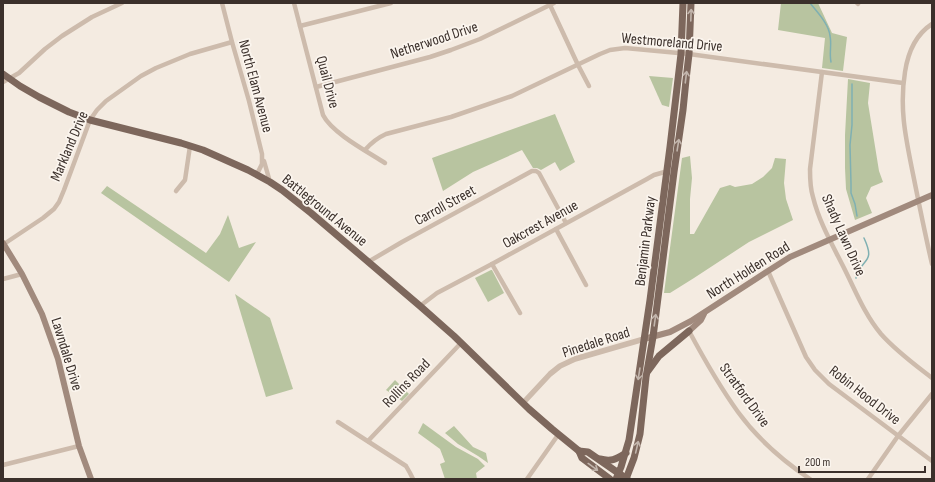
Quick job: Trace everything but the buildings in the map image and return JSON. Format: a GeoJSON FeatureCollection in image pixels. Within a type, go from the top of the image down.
{"type":"FeatureCollection","features":[{"type":"Feature","properties":{"kind":"main road","name":"Benjamin Parkway"},"geometry":{"type":"LineString","coordinates":[[626,479],[634,458],[640,434],[652,337],[681,54],[683,3]]}},
{"type":"Feature","properties":{"kind":"main road","name":"Benjamin Parkway"},"geometry":{"type":"LineString","coordinates":[[617,476],[626,453],[629,440],[670,171],[684,110],[689,54],[691,3]]}},
{"type":"Feature","properties":{"kind":"main road","name":"Battleground Avenue"},"geometry":{"type":"LineString","coordinates":[[5,79],[41,99],[69,112],[90,120],[203,150],[257,174],[270,182],[311,213],[420,306],[558,435],[579,451],[582,458],[610,479]]}},
{"type":"Feature","properties":{"kind":"main road","name":"North Holden Road"},"geometry":{"type":"LineString","coordinates":[[644,339],[670,332],[682,326],[790,256],[932,195]]}},
{"type":"Feature","properties":{"kind":"main road","name":"Lawndale Drive"},"geometry":{"type":"LineString","coordinates":[[3,244],[22,274],[42,314],[54,347],[79,446],[91,479]]}},
{"type":"Feature","properties":{"kind":"main road"},"geometry":{"type":"LineString","coordinates":[[647,372],[659,356],[701,320],[705,312]]}},
{"type":"Feature","properties":{"kind":"main road","name":"Battleground Avenue"},"geometry":{"type":"LineString","coordinates":[[579,451],[588,452],[617,476],[626,479]]}},
{"type":"Feature","properties":{"kind":"main road"},"geometry":{"type":"LineString","coordinates":[[597,458],[607,461],[613,460],[626,453]]}},
{"type":"Feature","properties":{"kind":"street"},"geometry":{"type":"LineString","coordinates":[[5,79],[19,73],[45,49],[62,36],[92,17],[122,3]]}},
{"type":"Feature","properties":{"kind":"street","name":"North Elam Avenue"},"geometry":{"type":"LineString","coordinates":[[222,3],[270,182]]}},
{"type":"Feature","properties":{"kind":"street","name":"Quail Drive"},"geometry":{"type":"LineString","coordinates":[[294,3],[326,120],[337,131],[385,163]]}},
{"type":"Feature","properties":{"kind":"street"},"geometry":{"type":"LineString","coordinates":[[300,26],[391,3]]}},
{"type":"Feature","properties":{"kind":"street"},"geometry":{"type":"LineString","coordinates":[[552,4],[578,65],[589,86]]}},
{"type":"Feature","properties":{"kind":"street","name":"Netherwood Drive"},"geometry":{"type":"LineString","coordinates":[[316,87],[430,57],[451,50],[480,39],[552,4]]}},
{"type":"Feature","properties":{"kind":"street"},"geometry":{"type":"LineString","coordinates":[[932,24],[918,37],[910,50],[906,65],[902,98],[904,130],[932,264]]}},
{"type":"Feature","properties":{"kind":"street","name":"Markland Drive"},"geometry":{"type":"LineString","coordinates":[[3,244],[49,213],[59,202],[90,120],[106,101],[143,75],[165,64],[206,49],[232,42]]}},
{"type":"Feature","properties":{"kind":"street","name":"Westmoreland Drive"},"geometry":{"type":"LineString","coordinates":[[365,150],[373,141],[386,134],[451,117],[512,96],[600,54],[618,48],[689,54],[903,83]]}},
{"type":"Feature","properties":{"kind":"street","name":"Shady Lawn Drive"},"geometry":{"type":"LineString","coordinates":[[822,72],[810,169],[812,196],[830,240],[865,312],[895,349],[932,378]]}},
{"type":"Feature","properties":{"kind":"street"},"geometry":{"type":"LineString","coordinates":[[176,191],[185,180],[190,146]]}},
{"type":"Feature","properties":{"kind":"street"},"geometry":{"type":"LineString","coordinates":[[257,174],[263,159]]}},
{"type":"Feature","properties":{"kind":"street","name":"Carroll Street"},"geometry":{"type":"LineString","coordinates":[[368,262],[528,173],[536,171],[566,223]]}},
{"type":"Feature","properties":{"kind":"street","name":"Oakcrest Avenue"},"geometry":{"type":"LineString","coordinates":[[420,306],[437,293],[647,179],[670,171]]}},
{"type":"Feature","properties":{"kind":"street"},"geometry":{"type":"LineString","coordinates":[[556,229],[586,285]]}},
{"type":"Feature","properties":{"kind":"street"},"geometry":{"type":"LineString","coordinates":[[492,264],[520,313]]}},
{"type":"Feature","properties":{"kind":"street","name":"Robin Hood Drive"},"geometry":{"type":"LineString","coordinates":[[768,270],[806,357],[815,370],[829,384],[932,461]]}},
{"type":"Feature","properties":{"kind":"street"},"geometry":{"type":"LineString","coordinates":[[3,279],[22,274]]}},
{"type":"Feature","properties":{"kind":"street","name":"Stratford Drive"},"geometry":{"type":"LineString","coordinates":[[689,331],[725,394],[739,414],[780,457],[810,479]]}},
{"type":"Feature","properties":{"kind":"street","name":"Pinedale Road"},"geometry":{"type":"LineString","coordinates":[[523,403],[550,374],[560,366],[575,359],[644,339]]}},
{"type":"Feature","properties":{"kind":"street","name":"Rollins Road"},"geometry":{"type":"LineString","coordinates":[[368,441],[461,343]]}},
{"type":"Feature","properties":{"kind":"street"},"geometry":{"type":"LineString","coordinates":[[868,479],[898,436],[932,394]]}},
{"type":"Feature","properties":{"kind":"street"},"geometry":{"type":"LineString","coordinates":[[338,422],[406,466],[413,479]]}},
{"type":"Feature","properties":{"kind":"street"},"geometry":{"type":"LineString","coordinates":[[527,479],[558,435]]}},
{"type":"Feature","properties":{"kind":"street"},"geometry":{"type":"LineString","coordinates":[[3,465],[79,446]]}},
{"type":"Feature","properties":{"kind":"green space"},"geometry":{"type":"Polygon","coordinates":[[[781,3],[818,3],[832,33],[847,37],[843,71],[822,68],[825,38],[778,30],[781,3]]]}},
{"type":"Feature","properties":{"kind":"green space"},"geometry":{"type":"Polygon","coordinates":[[[649,76],[673,78],[669,107],[662,105],[649,76]]]}},
{"type":"Feature","properties":{"kind":"green space"},"geometry":{"type":"Polygon","coordinates":[[[848,79],[870,83],[868,103],[879,171],[883,182],[871,187],[866,198],[872,213],[855,220],[846,189],[845,135],[848,79]]]}},
{"type":"Feature","properties":{"kind":"green space"},"geometry":{"type":"Polygon","coordinates":[[[555,114],[575,162],[560,171],[555,162],[541,170],[533,168],[522,150],[473,172],[443,191],[432,158],[555,114]]]}},
{"type":"Feature","properties":{"kind":"green space"},"geometry":{"type":"Polygon","coordinates":[[[690,156],[692,178],[690,199],[690,234],[694,234],[720,188],[730,185],[735,187],[752,184],[763,177],[772,168],[775,158],[786,159],[784,183],[786,199],[793,220],[749,242],[670,293],[664,293],[682,158],[690,156]]]}},
{"type":"Feature","properties":{"kind":"green space"},"geometry":{"type":"Polygon","coordinates":[[[107,186],[206,253],[220,234],[228,215],[239,248],[256,242],[229,282],[101,193],[107,186]]]}},
{"type":"Feature","properties":{"kind":"green space"},"geometry":{"type":"Polygon","coordinates":[[[491,270],[504,293],[488,302],[475,278],[491,270]]]}},
{"type":"Feature","properties":{"kind":"green space"},"geometry":{"type":"Polygon","coordinates":[[[235,294],[270,318],[293,389],[266,397],[235,294]]]}},
{"type":"Feature","properties":{"kind":"green space"},"geometry":{"type":"Polygon","coordinates":[[[395,380],[409,394],[402,401],[386,390],[395,380]]]}},
{"type":"Feature","properties":{"kind":"green space"},"geometry":{"type":"Polygon","coordinates":[[[423,423],[456,447],[478,459],[485,466],[476,473],[477,479],[445,479],[440,464],[445,462],[440,449],[418,433],[423,423]]]}},
{"type":"Feature","properties":{"kind":"green space"},"geometry":{"type":"Polygon","coordinates":[[[454,426],[473,447],[486,453],[488,463],[458,444],[445,433],[454,426]]]}},
{"type":"Feature","properties":{"kind":"waterway"},"geometry":{"type":"LineString","coordinates":[[810,3],[822,18],[829,32],[831,39],[831,62]]}},
{"type":"Feature","properties":{"kind":"waterway"},"geometry":{"type":"LineString","coordinates":[[852,84],[852,125],[850,145],[851,193],[857,216]]}},
{"type":"Feature","properties":{"kind":"waterway"},"geometry":{"type":"LineString","coordinates":[[856,278],[868,257],[869,252],[864,238]]}}]}
